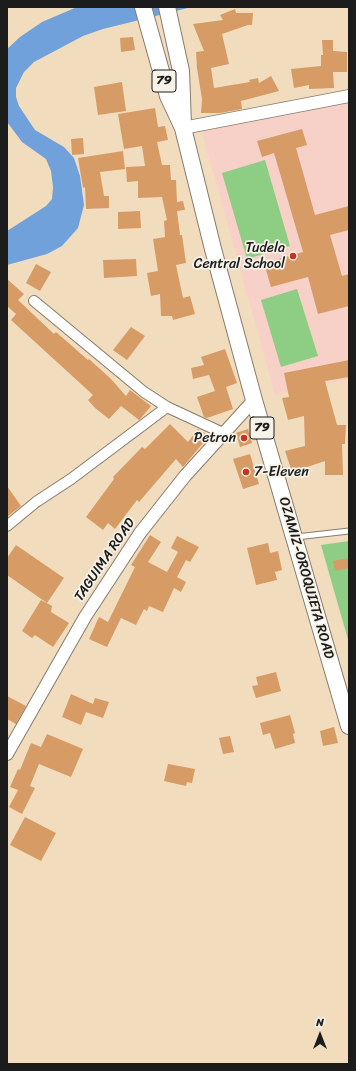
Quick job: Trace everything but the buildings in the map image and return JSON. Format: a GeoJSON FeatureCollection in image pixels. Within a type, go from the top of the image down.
{"type":"FeatureCollection","features":[{"type":"Feature","properties":{"kind":"highway","name":"OZAMIZ-OROQUIETA ROAD"},"geometry":{"type":"LineString","coordinates":[[143,7],[168,96],[183,128]]}},
{"type":"Feature","properties":{"kind":"highway","name":"OZAMIZ-OROQUIETA ROAD"},"geometry":{"type":"LineString","coordinates":[[167,7],[181,71],[183,128],[212,249],[293,537],[349,726]]}},
{"type":"Feature","properties":{"kind":"street"},"geometry":{"type":"LineString","coordinates":[[183,128],[349,96]]}},
{"type":"Feature","properties":{"kind":"street"},"geometry":{"type":"LineString","coordinates":[[34,301],[144,392],[167,407],[223,432]]}},
{"type":"Feature","properties":{"kind":"street","name":"TAGUIMA ROAD"},"geometry":{"type":"LineString","coordinates":[[7,754],[85,617],[140,533],[223,432],[254,400]]}},
{"type":"Feature","properties":{"kind":"street"},"geometry":{"type":"LineString","coordinates":[[7,526],[36,502],[71,479],[167,407]]}},
{"type":"Feature","properties":{"kind":"lane"},"geometry":{"type":"LineString","coordinates":[[293,537],[349,531]]}},
{"type":"Feature","properties":{"kind":"shaded area","name":"Tudela Central School"},"geometry":{"type":"Polygon","coordinates":[[[349,101],[349,379],[275,395],[202,132],[349,101]]]}},
{"type":"Feature","properties":{"kind":"green space"},"geometry":{"type":"Polygon","coordinates":[[[265,160],[290,246],[247,259],[222,173],[265,160]]]}},
{"type":"Feature","properties":{"kind":"green space"},"geometry":{"type":"Polygon","coordinates":[[[297,289],[318,356],[281,367],[261,300],[297,289]]]}},
{"type":"Feature","properties":{"kind":"green space"},"geometry":{"type":"Polygon","coordinates":[[[349,541],[349,643],[321,545],[349,541]]]}},
{"type":"Feature","properties":{"kind":"water"},"geometry":{"type":"Polygon","coordinates":[[[77,7],[192,7],[103,29],[83,36],[34,62],[24,72],[16,88],[16,97],[19,106],[35,130],[64,147],[74,158],[80,176],[84,205],[78,228],[62,246],[47,254],[7,265],[7,231],[46,206],[52,199],[53,187],[51,171],[46,159],[22,142],[7,122],[7,49],[20,37],[42,22],[77,7]]]}},
{"type":"Feature","properties":{"kind":"place","name":"Tudela Central School"},"geometry":{"type":"Point","coordinates":[293,256]}},
{"type":"Feature","properties":{"kind":"place","name":"Petron"},"geometry":{"type":"Point","coordinates":[244,438]}},
{"type":"Feature","properties":{"kind":"place","name":"7-Eleven"},"geometry":{"type":"Point","coordinates":[246,472]}}]}
